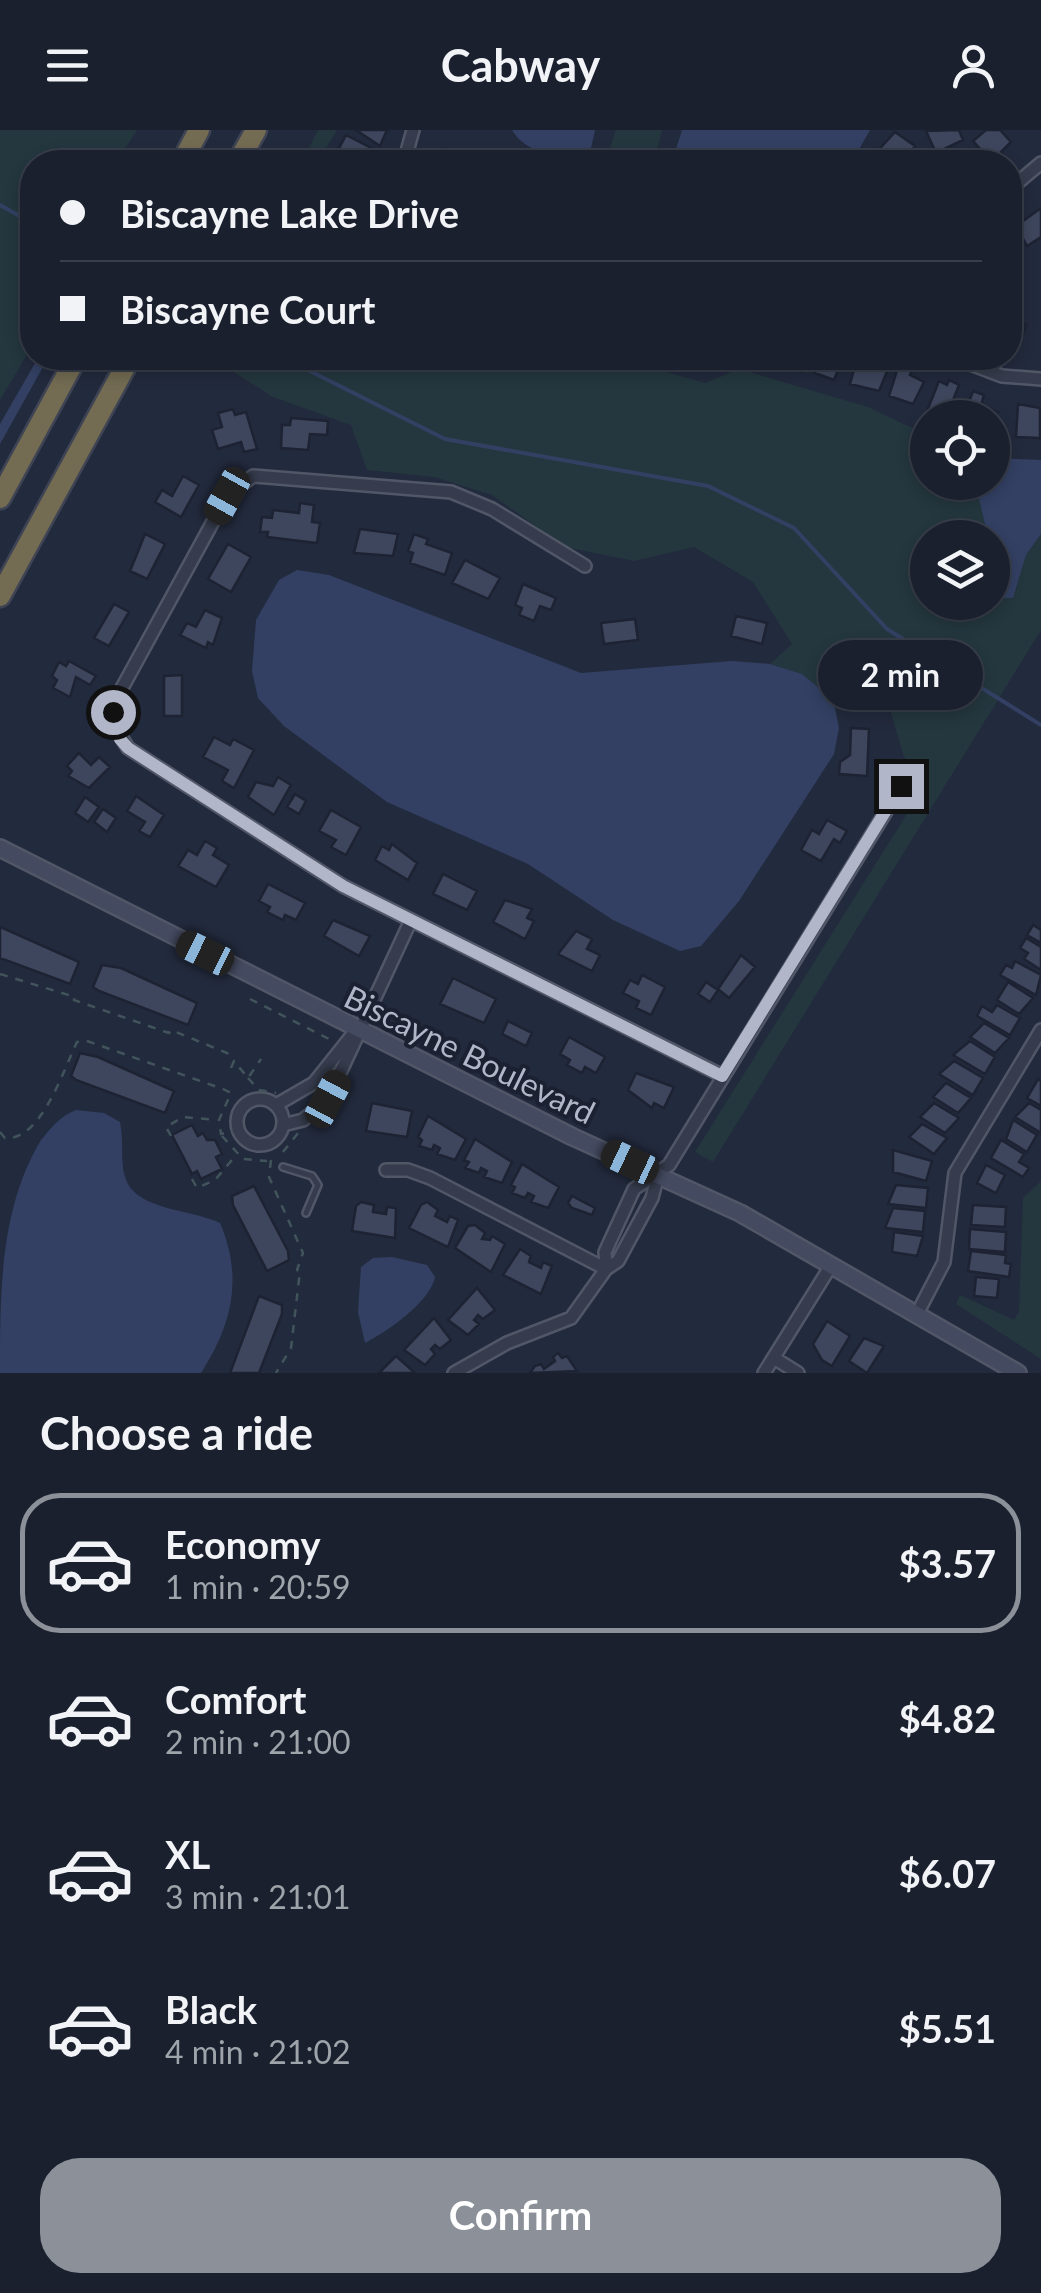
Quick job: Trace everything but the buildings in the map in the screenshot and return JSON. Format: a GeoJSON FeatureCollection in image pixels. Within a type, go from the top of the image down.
{"type":"FeatureCollection","features":[{"type":"Feature","properties":{"kind":"highway"},"geometry":{"type":"LineString","coordinates":[[0,498],[69,370]]}},
{"type":"Feature","properties":{"kind":"highway"},"geometry":{"type":"LineString","coordinates":[[0,596],[123,370]]}},
{"type":"Feature","properties":{"kind":"street"},"geometry":{"type":"LineString","coordinates":[[986,370],[1002,376],[1041,379]]}},
{"type":"Feature","properties":{"kind":"street"},"geometry":{"type":"LineString","coordinates":[[584,566],[492,509],[451,492],[253,476],[227,496],[116,699],[114,725],[128,748],[296,860],[722,1076]]}},
{"type":"Feature","properties":{"kind":"street"},"geometry":{"type":"LineString","coordinates":[[454,1373],[507,1343],[571,1318],[606,1269],[618,1261],[652,1198],[658,1176],[901,786]]}},
{"type":"Feature","properties":{"kind":"street","name":"Biscayne Boulevard"},"geometry":{"type":"LineString","coordinates":[[0,848],[546,1123],[722,1204],[918,1312],[1018,1373]]}},
{"type":"Feature","properties":{"kind":"street"},"geometry":{"type":"LineString","coordinates":[[276,1105],[314,1083],[357,1029],[410,920]]}},
{"type":"Feature","properties":{"kind":"street"},"geometry":{"type":"LineString","coordinates":[[283,1126],[276,1105],[262,1099],[248,1102],[238,1114],[238,1130],[248,1142],[263,1145],[276,1138],[283,1126],[303,1120],[328,1099],[351,1056],[357,1029]]}},
{"type":"Feature","properties":{"kind":"street"},"geometry":{"type":"LineString","coordinates":[[918,1312],[944,1262],[955,1173],[1041,1030]]}},
{"type":"Feature","properties":{"kind":"street"},"geometry":{"type":"LineString","coordinates":[[386,1170],[408,1170],[430,1178],[606,1269]]}},
{"type":"Feature","properties":{"kind":"street"},"geometry":{"type":"LineString","coordinates":[[606,1269],[605,1252],[634,1189],[658,1176]]}},
{"type":"Feature","properties":{"kind":"street"},"geometry":{"type":"LineString","coordinates":[[764,1373],[832,1264]]}},
{"type":"Feature","properties":{"kind":"street"},"geometry":{"type":"LineString","coordinates":[[774,1358],[798,1373]]}},
{"type":"Feature","properties":{"kind":"lane"},"geometry":{"type":"LineString","coordinates":[[283,1167],[312,1176],[318,1185],[306,1212]]}},
{"type":"Feature","properties":{"kind":"path"},"geometry":{"type":"LineString","coordinates":[[0,974],[170,1033],[171,1030],[228,1055],[259,1090],[285,1091]]}},
{"type":"Feature","properties":{"kind":"path"},"geometry":{"type":"LineString","coordinates":[[250,999],[331,1039],[330,1050]]}},
{"type":"Feature","properties":{"kind":"path"},"geometry":{"type":"LineString","coordinates":[[0,1132],[5,1138],[18,1138],[37,1120],[78,1042],[222,1088],[230,1094],[219,1120],[221,1134],[236,1154],[255,1163],[270,1160],[270,1177],[303,1252],[297,1270],[300,1271],[291,1348],[276,1373]]}},
{"type":"Feature","properties":{"kind":"path"},"geometry":{"type":"LineString","coordinates":[[228,1055],[231,1048]]}},
{"type":"Feature","properties":{"kind":"path"},"geometry":{"type":"LineString","coordinates":[[248,1078],[261,1058]]}},
{"type":"Feature","properties":{"kind":"path"},"geometry":{"type":"LineString","coordinates":[[231,1068],[234,1061]]}},
{"type":"Feature","properties":{"kind":"path"},"geometry":{"type":"LineString","coordinates":[[222,1088],[227,1078]]}},
{"type":"Feature","properties":{"kind":"path"},"geometry":{"type":"LineString","coordinates":[[171,1136],[166,1127],[182,1117],[219,1120]]}},
{"type":"Feature","properties":{"kind":"path"},"geometry":{"type":"LineString","coordinates":[[221,1134],[238,1130]]}},
{"type":"Feature","properties":{"kind":"path"},"geometry":{"type":"LineString","coordinates":[[192,1179],[197,1188],[215,1180],[236,1154]]}},
{"type":"Feature","properties":{"kind":"shaded area"},"geometry":{"type":"Polygon","coordinates":[[[0,130],[137,130],[124,150],[20,150],[20,366],[0,400],[0,130]]]}},
{"type":"Feature","properties":{"kind":"shaded area"},"geometry":{"type":"Polygon","coordinates":[[[318,130],[337,130],[325,150],[308,150],[318,130]]]}},
{"type":"Feature","properties":{"kind":"shaded area"},"geometry":{"type":"Polygon","coordinates":[[[616,130],[662,130],[657,150],[609,150],[616,130]]]}},
{"type":"Feature","properties":{"kind":"shaded area"},"geometry":{"type":"Polygon","coordinates":[[[231,370],[665,370],[705,383],[742,370],[868,407],[910,427],[910,500],[980,500],[984,520],[910,520],[910,620],[1010,620],[1010,598],[1026,555],[1041,534],[1041,630],[713,1162],[695,1152],[927,782],[904,757],[885,692],[842,682],[829,696],[802,674],[770,664],[792,644],[753,582],[694,547],[634,561],[565,547],[492,495],[434,477],[367,470],[351,425],[273,397],[231,370]]]}},
{"type":"Feature","properties":{"kind":"shaded area"},"geometry":{"type":"Polygon","coordinates":[[[1041,1181],[1041,1359],[956,1304],[960,1295],[1014,1320],[1019,1312],[1023,1198],[1041,1181]]]}},
{"type":"Feature","properties":{"kind":"water"},"geometry":{"type":"Polygon","coordinates":[[[512,130],[595,130],[591,150],[537,150],[512,130]]]}},
{"type":"Feature","properties":{"kind":"water"},"geometry":{"type":"Polygon","coordinates":[[[682,130],[870,130],[859,150],[676,150],[682,130]]]}},
{"type":"Feature","properties":{"kind":"water"},"geometry":{"type":"Polygon","coordinates":[[[31,370],[41,370],[0,444],[0,424],[31,370]]]}},
{"type":"Feature","properties":{"kind":"water"},"geometry":{"type":"Polygon","coordinates":[[[1010,459],[1041,460],[1041,534],[1026,555],[1013,598],[1010,520],[984,520],[979,500],[1010,500],[1010,459]]]}},
{"type":"Feature","properties":{"kind":"water"},"geometry":{"type":"Polygon","coordinates":[[[297,570],[329,575],[581,673],[732,661],[770,664],[802,674],[829,696],[835,708],[839,728],[834,754],[739,901],[701,946],[680,951],[613,920],[528,864],[387,802],[284,726],[258,698],[252,671],[256,620],[279,580],[297,570]]]}},
{"type":"Feature","properties":{"kind":"water"},"geometry":{"type":"Polygon","coordinates":[[[76,1110],[104,1113],[120,1122],[125,1177],[140,1197],[220,1223],[231,1262],[231,1300],[221,1336],[201,1373],[0,1373],[2,1281],[17,1194],[41,1140],[60,1119],[76,1110]]]}},
{"type":"Feature","properties":{"kind":"water"},"geometry":{"type":"Polygon","coordinates":[[[392,1257],[427,1265],[435,1277],[432,1287],[417,1306],[365,1343],[358,1312],[361,1267],[373,1258],[392,1257]]]}},
{"type":"Feature","properties":{"kind":"waterway"},"geometry":{"type":"LineString","coordinates":[[0,205],[20,216]]}},
{"type":"Feature","properties":{"kind":"waterway"},"geometry":{"type":"LineString","coordinates":[[308,370],[445,439],[708,486],[794,528],[887,629],[1041,725]]}},
{"type":"Feature","properties":{"kind":"route"},"geometry":{"type":"LineString","coordinates":[[113,712],[114,725],[128,748],[296,860],[722,1076],[901,786]]}}]}
